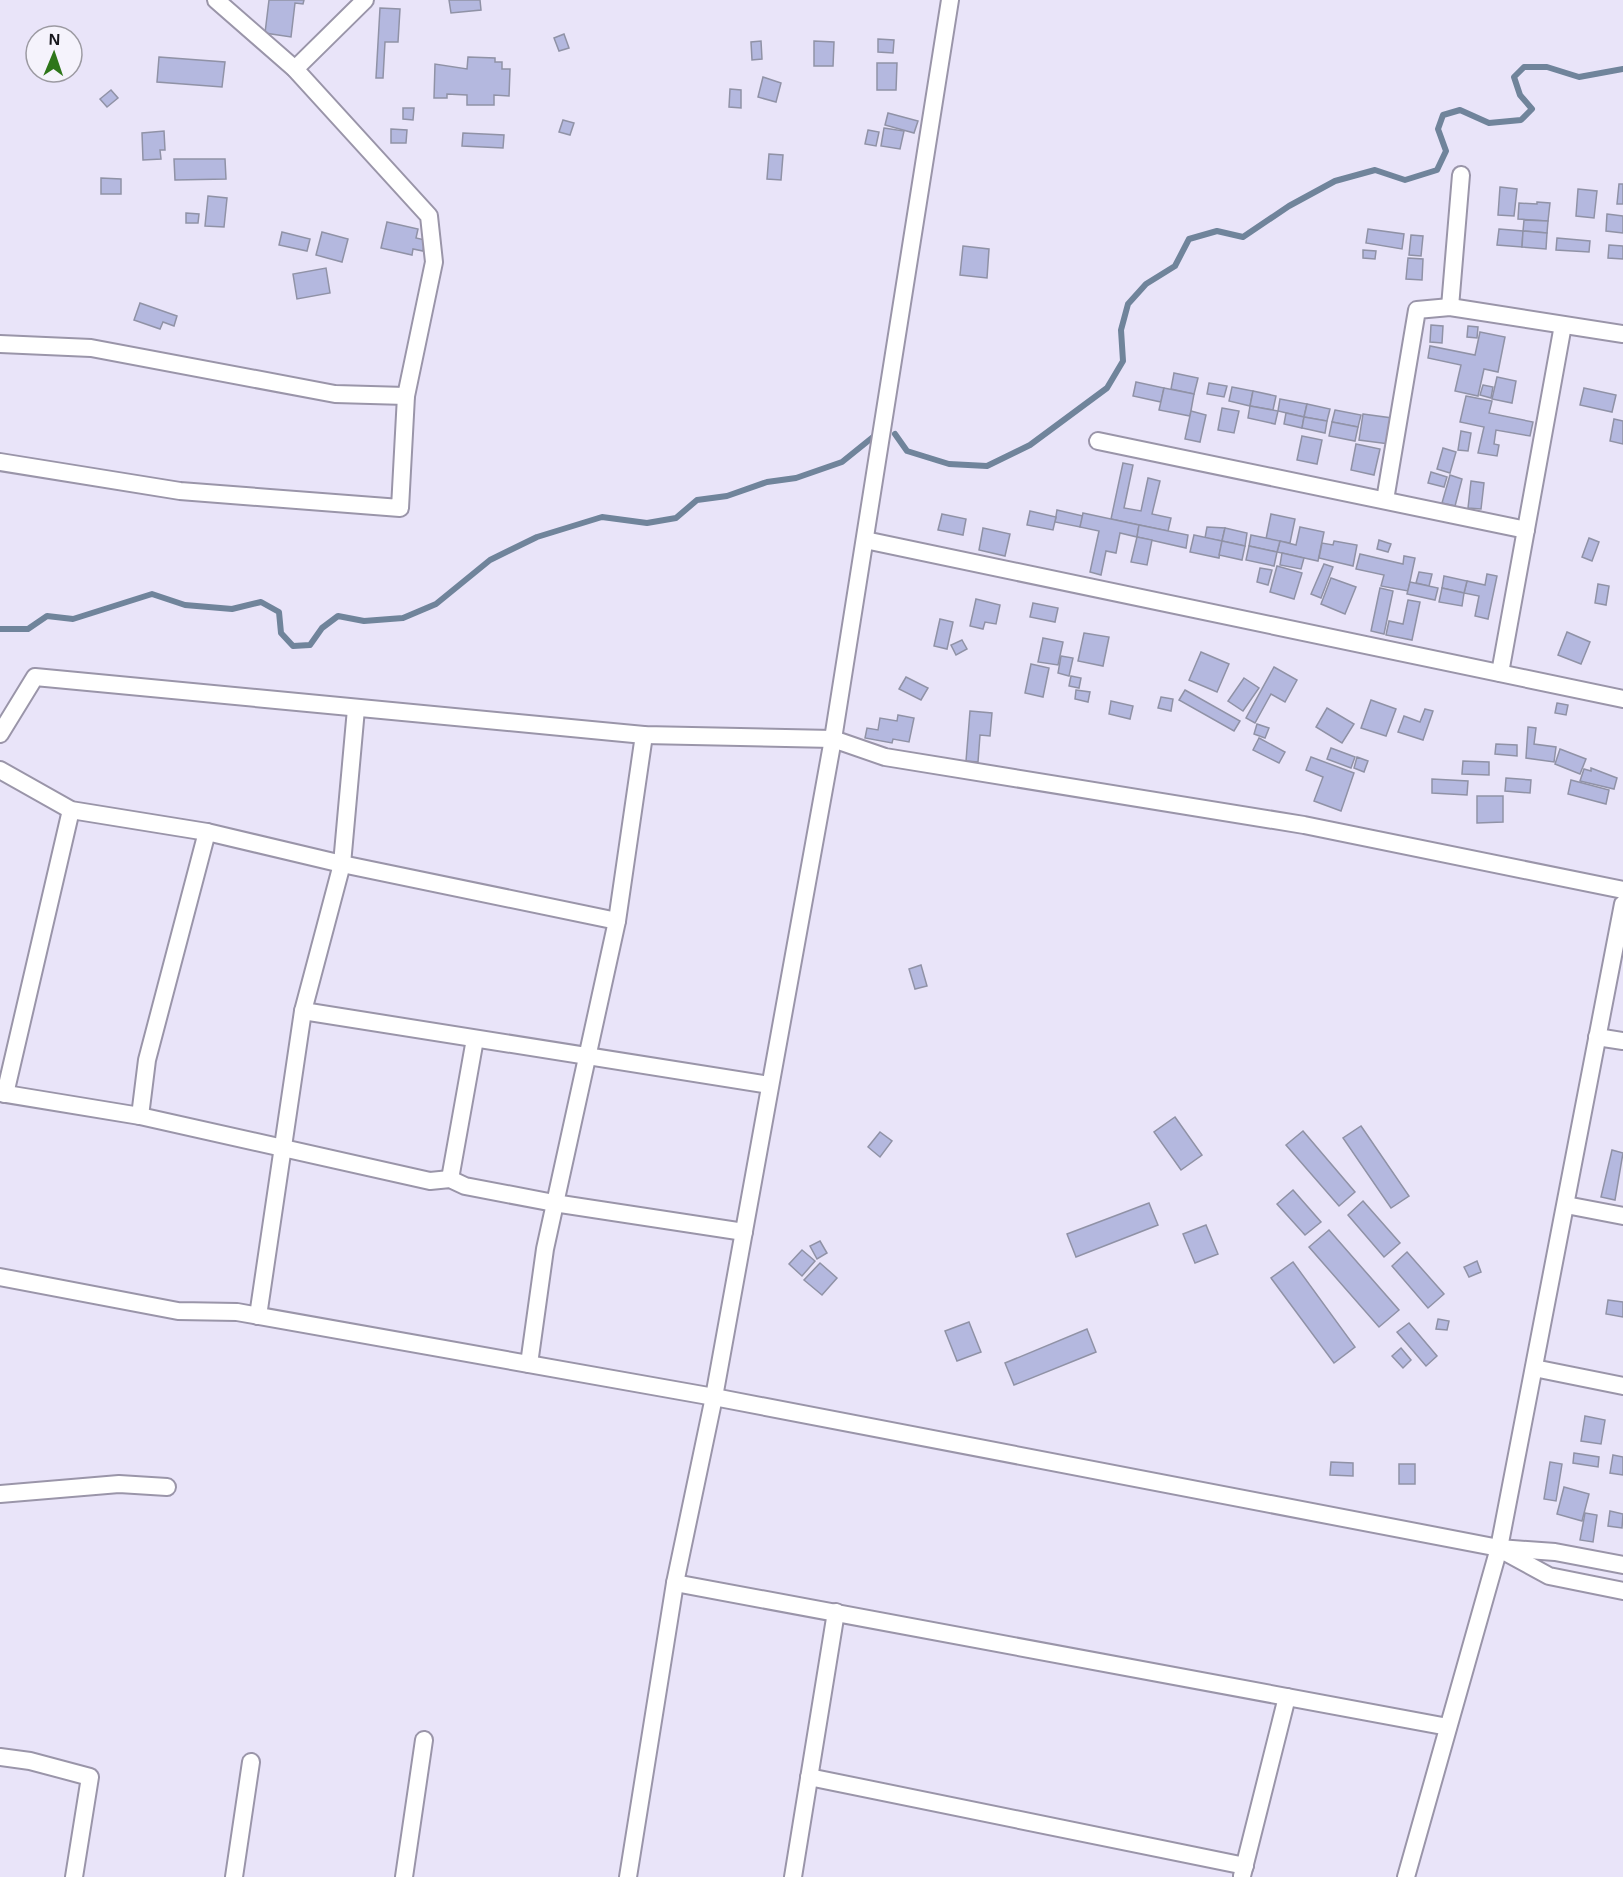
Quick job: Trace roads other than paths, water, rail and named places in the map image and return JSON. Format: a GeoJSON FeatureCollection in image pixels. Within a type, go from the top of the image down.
{"type":"FeatureCollection","features":[{"type":"Feature","properties":{"kind":"street"},"geometry":{"type":"LineString","coordinates":[[0,462],[180,491],[400,508],[406,396],[434,262],[429,216],[295,69],[216,0]]}},
{"type":"Feature","properties":{"kind":"street"},"geometry":{"type":"LineString","coordinates":[[295,69],[365,0]]}},
{"type":"Feature","properties":{"kind":"street"},"geometry":{"type":"LineString","coordinates":[[628,1877],[675,1582],[714,1397],[833,739],[950,0]]}},
{"type":"Feature","properties":{"kind":"street"},"geometry":{"type":"LineString","coordinates":[[1450,307],[1461,175]]}},
{"type":"Feature","properties":{"kind":"street"},"geometry":{"type":"LineString","coordinates":[[1384,500],[1417,310],[1450,307],[1623,334]]}},
{"type":"Feature","properties":{"kind":"street"},"geometry":{"type":"LineString","coordinates":[[1500,673],[1563,325]]}},
{"type":"Feature","properties":{"kind":"street"},"geometry":{"type":"LineString","coordinates":[[0,344],[91,348],[335,394],[406,396]]}},
{"type":"Feature","properties":{"kind":"street"},"geometry":{"type":"LineString","coordinates":[[1098,441],[1526,530]]}},
{"type":"Feature","properties":{"kind":"street"},"geometry":{"type":"LineString","coordinates":[[865,540],[1623,699]]}},
{"type":"Feature","properties":{"kind":"street"},"geometry":{"type":"LineString","coordinates":[[0,734],[35,677],[644,735],[833,739],[885,757],[1304,825],[1623,890]]}},
{"type":"Feature","properties":{"kind":"street"},"geometry":{"type":"LineString","coordinates":[[258,1316],[303,1011],[342,864],[356,709]]}},
{"type":"Feature","properties":{"kind":"street"},"geometry":{"type":"LineString","coordinates":[[529,1364],[544,1249],[617,921],[644,735]]}},
{"type":"Feature","properties":{"kind":"street"},"geometry":{"type":"LineString","coordinates":[[0,770],[71,810],[207,832],[342,864],[617,921]]}},
{"type":"Feature","properties":{"kind":"street"},"geometry":{"type":"LineString","coordinates":[[71,810],[3,1094],[140,1116],[430,1181],[450,1179],[465,1186],[554,1203],[744,1232]]}},
{"type":"Feature","properties":{"kind":"street"},"geometry":{"type":"LineString","coordinates":[[140,1116],[147,1060],[207,832]]}},
{"type":"Feature","properties":{"kind":"street"},"geometry":{"type":"LineString","coordinates":[[1406,1877],[1499,1548],[1623,904]]}},
{"type":"Feature","properties":{"kind":"street"},"geometry":{"type":"LineString","coordinates":[[303,1011],[770,1085]]}},
{"type":"Feature","properties":{"kind":"street"},"geometry":{"type":"LineString","coordinates":[[1597,1037],[1623,1041]]}},
{"type":"Feature","properties":{"kind":"street"},"geometry":{"type":"LineString","coordinates":[[450,1179],[475,1039]]}},
{"type":"Feature","properties":{"kind":"street"},"geometry":{"type":"LineString","coordinates":[[1566,1205],[1623,1216]]}},
{"type":"Feature","properties":{"kind":"street"},"geometry":{"type":"LineString","coordinates":[[0,1277],[178,1311],[237,1312],[714,1397],[1499,1548],[1555,1552],[1623,1565]]}},
{"type":"Feature","properties":{"kind":"street"},"geometry":{"type":"LineString","coordinates":[[1534,1368],[1623,1386]]}},
{"type":"Feature","properties":{"kind":"street"},"geometry":{"type":"LineString","coordinates":[[0,1494],[119,1484],[167,1487]]}},
{"type":"Feature","properties":{"kind":"street"},"geometry":{"type":"LineString","coordinates":[[1499,1548],[1549,1576],[1623,1591]]}},
{"type":"Feature","properties":{"kind":"street"},"geometry":{"type":"LineString","coordinates":[[675,1582],[1448,1727]]}},
{"type":"Feature","properties":{"kind":"street"},"geometry":{"type":"LineString","coordinates":[[793,1877],[836,1612]]}},
{"type":"Feature","properties":{"kind":"street"},"geometry":{"type":"LineString","coordinates":[[809,1777],[1244,1871],[1287,1697]]}},
{"type":"Feature","properties":{"kind":"street"},"geometry":{"type":"LineString","coordinates":[[404,1877],[424,1740]]}},
{"type":"Feature","properties":{"kind":"street"},"geometry":{"type":"LineString","coordinates":[[0,1757],[30,1761],[90,1778],[74,1877]]}},
{"type":"Feature","properties":{"kind":"street"},"geometry":{"type":"LineString","coordinates":[[234,1877],[251,1762]]}},
{"type":"Feature","properties":{"kind":"waterway"},"geometry":{"type":"LineString","coordinates":[[895,434],[907,451],[949,464],[987,466],[1030,445],[1107,388],[1123,361],[1121,330],[1128,304],[1146,284],[1175,266],[1189,239],[1217,231],[1243,237],[1289,206],[1335,181],[1375,170],[1405,180],[1437,170],[1446,151],[1438,129],[1443,115],[1460,110],[1489,123],[1521,120],[1532,109],[1520,95],[1514,77],[1524,67],[1547,67],[1579,77],[1623,69]]}},
{"type":"Feature","properties":{"kind":"waterway"},"geometry":{"type":"LineString","coordinates":[[0,629],[28,629],[47,616],[73,619],[152,594],[185,605],[232,609],[261,602],[279,612],[281,633],[293,646],[310,645],[322,628],[338,616],[364,621],[403,618],[436,604],[490,560],[537,537],[602,517],[647,523],[676,518],[697,500],[727,496],[767,482],[796,478],[842,462],[873,437]]}}]}
